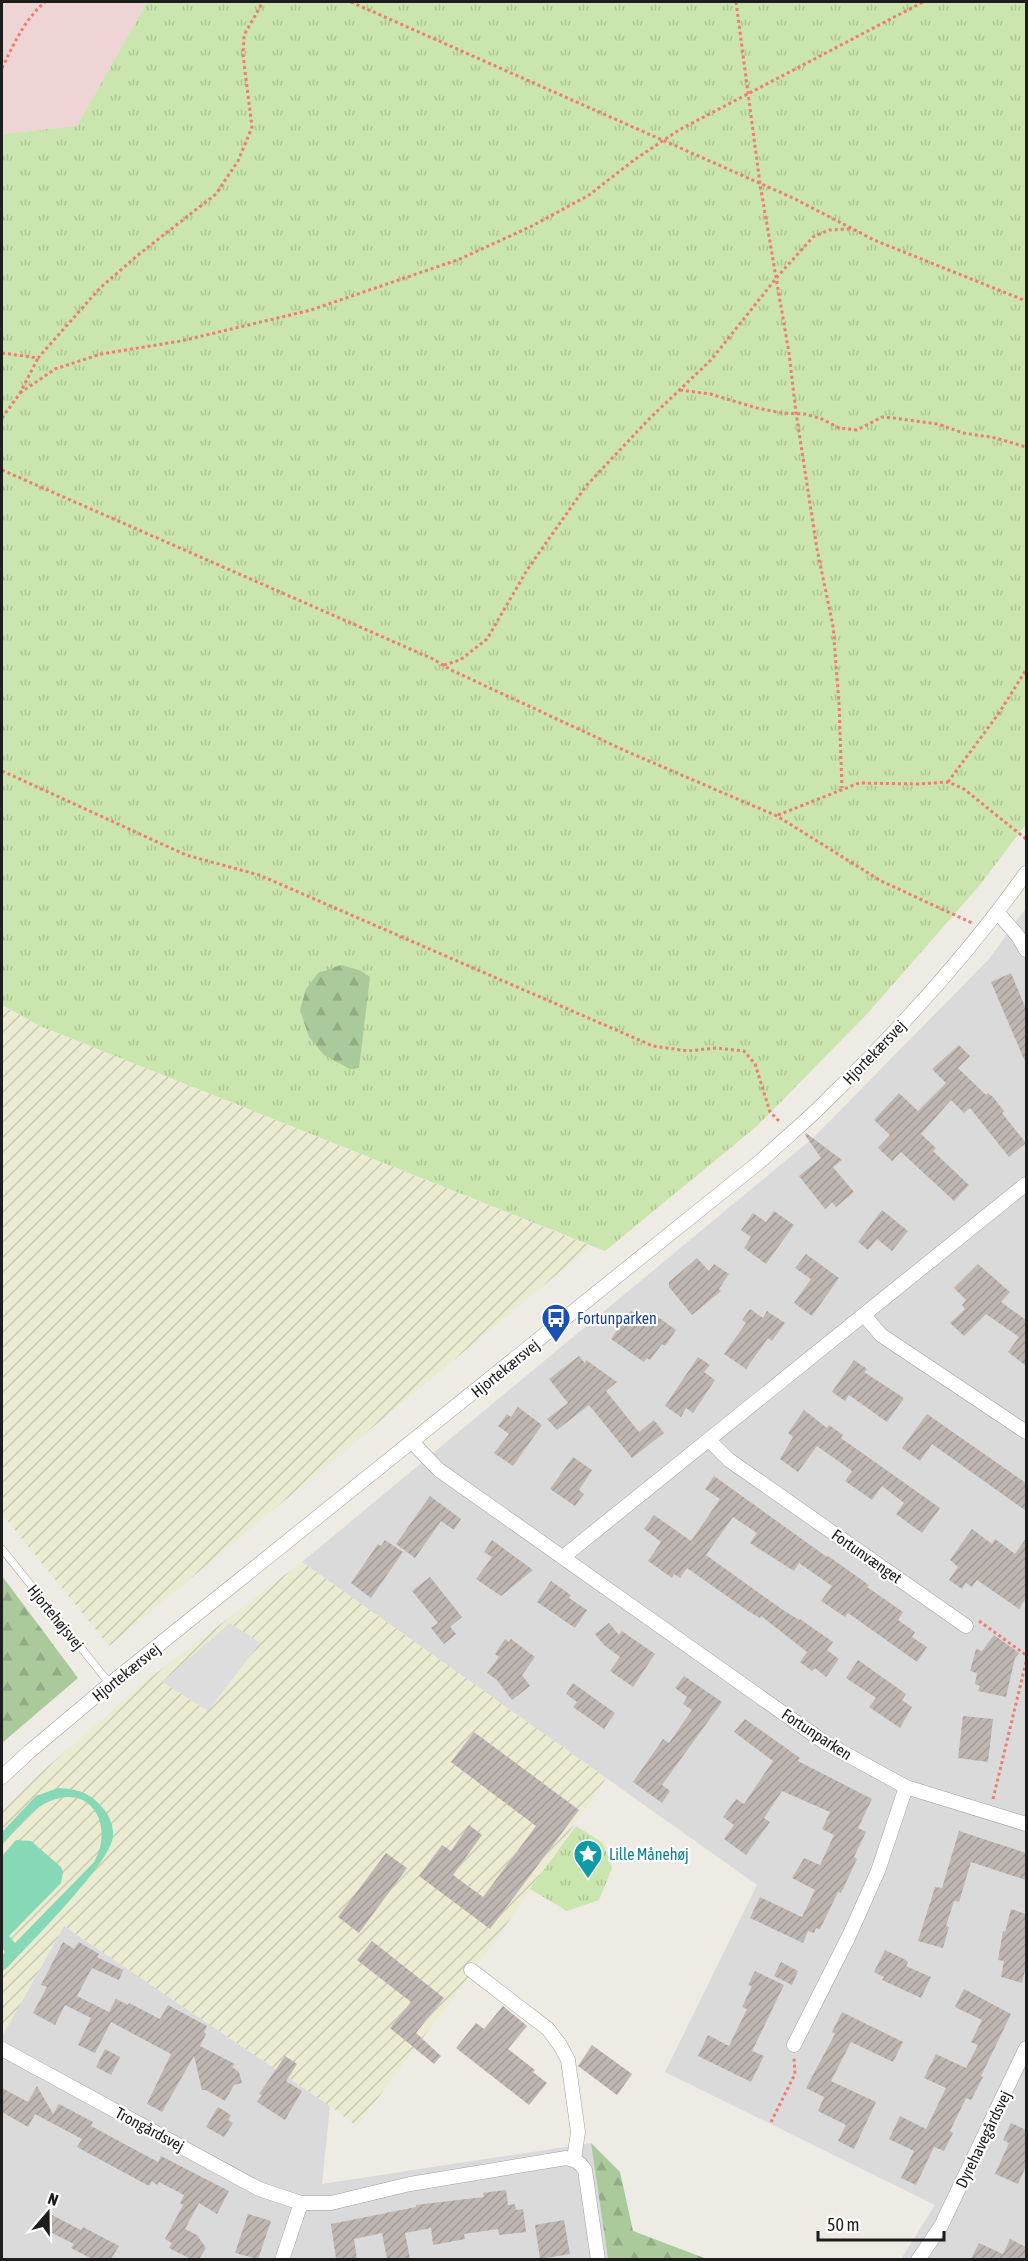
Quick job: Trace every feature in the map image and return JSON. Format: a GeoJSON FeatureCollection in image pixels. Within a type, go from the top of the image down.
{"type":"FeatureCollection","features":[{"type":"Feature","properties":{"kind":"street","name":"Hjortekærsvej"},"geometry":{"type":"LineString","coordinates":[[2,1778],[28,1752],[111,1684],[763,1159],[830,1098],[913,1011],[985,928],[1026,873]]}},
{"type":"Feature","properties":{"kind":"street"},"geometry":{"type":"LineString","coordinates":[[998,912],[1018,936],[1026,950]]}},
{"type":"Feature","properties":{"kind":"street"},"geometry":{"type":"LineString","coordinates":[[563,1557],[1026,1184]]}},
{"type":"Feature","properties":{"kind":"street"},"geometry":{"type":"LineString","coordinates":[[864,1315],[881,1335],[1026,1432]]}},
{"type":"Feature","properties":{"kind":"street","name":"Fortunvænget"},"geometry":{"type":"LineString","coordinates":[[709,1440],[729,1460],[966,1626]]}},
{"type":"Feature","properties":{"kind":"street","name":"Fortunparken"},"geometry":{"type":"LineString","coordinates":[[412,1442],[439,1470],[825,1742],[906,1787],[1026,1824]]}},
{"type":"Feature","properties":{"kind":"street"},"geometry":{"type":"LineString","coordinates":[[794,2045],[849,1936],[873,1882],[906,1787]]}},
{"type":"Feature","properties":{"kind":"street"},"geometry":{"type":"LineString","coordinates":[[471,1970],[548,2029],[568,2060],[578,2132],[574,2160],[585,2170],[598,2259]]}},
{"type":"Feature","properties":{"kind":"street","name":"Dyrehavegårdsvej"},"geometry":{"type":"LineString","coordinates":[[918,2259],[941,2226],[1026,2048]]}},
{"type":"Feature","properties":{"kind":"street","name":"Trongårdsvej"},"geometry":{"type":"LineString","coordinates":[[2,2049],[259,2189],[302,2203],[331,2203],[410,2184],[566,2158],[574,2160]]}},
{"type":"Feature","properties":{"kind":"street"},"geometry":{"type":"LineString","coordinates":[[282,2259],[302,2203]]}},
{"type":"Feature","properties":{"kind":"lane","name":"Hjortehøjsvej"},"geometry":{"type":"LineString","coordinates":[[2,1549],[111,1684]]}},
{"type":"Feature","properties":{"kind":"path"},"geometry":{"type":"LineString","coordinates":[[2,68],[23,25],[45,2]]}},
{"type":"Feature","properties":{"kind":"path"},"geometry":{"type":"LineString","coordinates":[[2,418],[20,393],[38,358],[100,288],[216,194],[238,161],[252,127],[243,55],[244,35],[263,2]]}},
{"type":"Feature","properties":{"kind":"path"},"geometry":{"type":"LineString","coordinates":[[351,2],[665,139],[793,198],[874,240],[1026,302]]}},
{"type":"Feature","properties":{"kind":"path"},"geometry":{"type":"LineString","coordinates":[[736,2],[760,184],[778,276],[817,549],[833,626],[842,788]]}},
{"type":"Feature","properties":{"kind":"path"},"geometry":{"type":"LineString","coordinates":[[20,393],[55,369],[101,354],[181,341],[311,310],[460,259],[532,226],[589,195],[665,139],[923,2]]}},
{"type":"Feature","properties":{"kind":"path"},"geometry":{"type":"LineString","coordinates":[[443,666],[460,660],[487,639],[527,570],[586,486],[711,360],[778,276],[813,237],[829,230],[854,228]]}},
{"type":"Feature","properties":{"kind":"path"},"geometry":{"type":"LineString","coordinates":[[2,353],[38,358]]}},
{"type":"Feature","properties":{"kind":"path"},"geometry":{"type":"LineString","coordinates":[[680,390],[710,394],[765,410],[782,413],[796,412],[822,419],[839,428],[856,430],[882,417],[938,424],[963,433],[996,438],[1026,447]]}},
{"type":"Feature","properties":{"kind":"path"},"geometry":{"type":"LineString","coordinates":[[2,470],[433,659],[443,666],[620,748],[777,816],[881,881],[985,928]]}},
{"type":"Feature","properties":{"kind":"path"},"geometry":{"type":"LineString","coordinates":[[948,782],[999,713],[1026,670]]}},
{"type":"Feature","properties":{"kind":"path"},"geometry":{"type":"LineString","coordinates":[[2,771],[186,855],[259,875],[653,1046],[688,1051],[716,1048],[744,1052],[755,1064],[770,1112],[790,1133]]}},
{"type":"Feature","properties":{"kind":"path"},"geometry":{"type":"LineString","coordinates":[[777,816],[859,783],[948,782],[964,789],[1026,839]]}},
{"type":"Feature","properties":{"kind":"path"},"geometry":{"type":"LineString","coordinates":[[966,1626],[976,1618],[1026,1655]]}},
{"type":"Feature","properties":{"kind":"path"},"geometry":{"type":"LineString","coordinates":[[989,1813],[1026,1662]]}},
{"type":"Feature","properties":{"kind":"path"},"geometry":{"type":"LineString","coordinates":[[771,2122],[795,2074],[794,2045]]}},
{"type":"Feature","properties":{"kind":"shaded area"},"geometry":{"type":"Polygon","coordinates":[[[2,2],[147,2],[77,126],[2,134],[2,2]]]}},
{"type":"Feature","properties":{"kind":"shaded area"},"geometry":{"type":"Polygon","coordinates":[[[1026,908],[1026,2259],[901,2259],[935,2205],[665,2072],[757,1885],[302,1562],[814,1137],[989,959],[1026,908]]]}},
{"type":"Feature","properties":{"kind":"shaded area"},"geometry":{"type":"Polygon","coordinates":[[[230,1623],[260,1643],[208,1711],[162,1682],[230,1623]]]}},
{"type":"Feature","properties":{"kind":"shaded area"},"geometry":{"type":"Polygon","coordinates":[[[64,1926],[330,2106],[322,2184],[591,2143],[608,2259],[2,2259],[2,2034],[64,1926]]]}},
{"type":"Feature","properties":{"kind":"green space"},"geometry":{"type":"Polygon","coordinates":[[[147,2],[1026,2],[1026,824],[979,886],[867,1014],[757,1126],[605,1251],[40,1026],[2,1005],[2,134],[77,126],[147,2]]]}},
{"type":"Feature","properties":{"kind":"green space"},"geometry":{"type":"Polygon","coordinates":[[[341,965],[359,970],[370,977],[359,1068],[350,1069],[324,1055],[309,1037],[300,1010],[306,989],[318,973],[341,965]]]}},
{"type":"Feature","properties":{"kind":"green space"},"geometry":{"type":"Polygon","coordinates":[[[3,1006],[40,1026],[591,1246],[109,1646],[2,1514],[3,1006]]]}},
{"type":"Feature","properties":{"kind":"green space"},"geometry":{"type":"Polygon","coordinates":[[[302,1562],[606,1778],[498,1937],[357,2126],[64,1926],[2,2034],[2,1811],[37,1776],[146,1681],[302,1562]]]}},
{"type":"Feature","properties":{"kind":"green space"},"geometry":{"type":"Polygon","coordinates":[[[2,1576],[78,1678],[2,1743],[2,1576]]]}},
{"type":"Feature","properties":{"kind":"green space"},"geometry":{"type":"Polygon","coordinates":[[[58,1788],[82,1792],[97,1802],[109,1817],[113,1836],[109,1848],[85,1883],[2,1971],[2,1956],[5,1952],[2,1947],[2,1856],[16,1840],[31,1841],[61,1867],[63,1872],[61,1883],[9,1936],[15,1943],[94,1862],[100,1849],[102,1836],[96,1813],[89,1804],[67,1797],[45,1803],[38,1808],[2,1845],[2,1832],[36,1796],[58,1788]]]}},
{"type":"Feature","properties":{"kind":"green space"},"geometry":{"type":"Polygon","coordinates":[[[576,1826],[603,1843],[612,1868],[599,1900],[567,1911],[530,1889],[576,1826]]]}},
{"type":"Feature","properties":{"kind":"green space"},"geometry":{"type":"Polygon","coordinates":[[[591,2143],[620,2172],[633,2231],[707,2259],[608,2259],[591,2143]]]}},
{"type":"Feature","properties":{"kind":"building"},"geometry":{"type":"Polygon","coordinates":[[[1011,973],[1026,1009],[1026,1064],[991,982],[1011,973]]]}},
{"type":"Feature","properties":{"kind":"building"},"geometry":{"type":"Polygon","coordinates":[[[959,1045],[970,1056],[958,1068],[986,1095],[988,1093],[993,1097],[1004,1111],[1002,1113],[1026,1143],[1009,1157],[970,1108],[964,1113],[951,1100],[921,1134],[936,1148],[933,1151],[969,1185],[954,1201],[901,1152],[892,1161],[878,1148],[890,1135],[874,1120],[899,1093],[918,1111],[946,1083],[932,1069],[959,1045]]]}},
{"type":"Feature","properties":{"kind":"building"},"geometry":{"type":"Polygon","coordinates":[[[806,1133],[842,1160],[833,1167],[854,1192],[836,1207],[832,1202],[825,1209],[799,1176],[821,1158],[805,1135],[806,1133]]]}},
{"type":"Feature","properties":{"kind":"building"},"geometry":{"type":"Polygon","coordinates":[[[882,1210],[908,1231],[892,1251],[877,1239],[868,1250],[858,1242],[882,1210]]]}},
{"type":"Feature","properties":{"kind":"building"},"geometry":{"type":"Polygon","coordinates":[[[774,1211],[794,1225],[766,1264],[744,1248],[751,1237],[741,1230],[753,1213],[766,1222],[774,1211]]]}},
{"type":"Feature","properties":{"kind":"building"},"geometry":{"type":"Polygon","coordinates":[[[806,1254],[839,1278],[812,1316],[794,1303],[811,1279],[795,1268],[806,1254]]]}},
{"type":"Feature","properties":{"kind":"building"},"geometry":{"type":"Polygon","coordinates":[[[697,1258],[709,1271],[714,1264],[729,1274],[719,1289],[721,1291],[692,1315],[669,1287],[669,1282],[697,1258]]]}},
{"type":"Feature","properties":{"kind":"building"},"geometry":{"type":"Polygon","coordinates":[[[978,1264],[1010,1292],[1001,1302],[1026,1320],[1026,1366],[1008,1352],[1019,1337],[986,1314],[964,1336],[950,1323],[965,1309],[962,1305],[966,1300],[954,1288],[978,1264]]]}},
{"type":"Feature","properties":{"kind":"building"},"geometry":{"type":"Polygon","coordinates":[[[750,1309],[763,1318],[767,1311],[785,1323],[772,1341],[768,1338],[746,1369],[724,1354],[746,1323],[742,1320],[750,1309]]]}},
{"type":"Feature","properties":{"kind":"building"},"geometry":{"type":"Polygon","coordinates":[[[631,1311],[645,1321],[651,1312],[676,1330],[665,1346],[662,1344],[650,1360],[647,1358],[644,1362],[611,1339],[631,1311]]]}},
{"type":"Feature","properties":{"kind":"building"},"geometry":{"type":"Polygon","coordinates":[[[579,1356],[585,1363],[586,1360],[617,1382],[606,1391],[639,1432],[654,1420],[664,1433],[632,1458],[589,1405],[557,1430],[547,1419],[568,1403],[549,1379],[579,1356]]]}},
{"type":"Feature","properties":{"kind":"building"},"geometry":{"type":"Polygon","coordinates":[[[698,1357],[710,1365],[704,1372],[715,1380],[693,1413],[686,1408],[681,1417],[665,1406],[698,1357]]]}},
{"type":"Feature","properties":{"kind":"building"},"geometry":{"type":"Polygon","coordinates":[[[854,1360],[867,1369],[864,1372],[904,1398],[887,1422],[849,1395],[845,1401],[832,1392],[854,1360]]]}},
{"type":"Feature","properties":{"kind":"building"},"geometry":{"type":"Polygon","coordinates":[[[518,1407],[542,1425],[513,1466],[494,1453],[509,1434],[498,1426],[507,1414],[511,1417],[518,1407]]]}},
{"type":"Feature","properties":{"kind":"building"},"geometry":{"type":"Polygon","coordinates":[[[804,1410],[827,1428],[829,1425],[843,1435],[841,1438],[940,1508],[922,1533],[896,1514],[904,1503],[882,1486],[872,1500],[845,1481],[852,1471],[817,1446],[798,1472],[780,1459],[793,1437],[788,1433],[804,1410]]]}},
{"type":"Feature","properties":{"kind":"building"},"geometry":{"type":"Polygon","coordinates":[[[927,1414],[1026,1483],[1026,1511],[932,1444],[920,1461],[902,1448],[927,1414]]]}},
{"type":"Feature","properties":{"kind":"building"},"geometry":{"type":"Polygon","coordinates":[[[573,1457],[592,1470],[579,1490],[584,1494],[575,1506],[550,1489],[573,1457]]]}},
{"type":"Feature","properties":{"kind":"building"},"geometry":{"type":"Polygon","coordinates":[[[714,1476],[869,1585],[867,1587],[903,1612],[898,1620],[915,1632],[912,1637],[927,1647],[917,1662],[848,1613],[845,1617],[821,1601],[832,1586],[799,1563],[794,1571],[750,1543],[757,1533],[733,1517],[706,1555],[783,1610],[833,1642],[827,1650],[839,1659],[826,1677],[815,1668],[812,1671],[800,1662],[807,1652],[761,1616],[760,1618],[748,1611],[687,1568],[680,1578],[674,1574],[672,1578],[648,1561],[661,1542],[644,1529],[654,1515],[691,1541],[720,1499],[705,1489],[714,1476]]]}},
{"type":"Feature","properties":{"kind":"building"},"geometry":{"type":"Polygon","coordinates":[[[430,1496],[461,1519],[454,1530],[441,1521],[415,1558],[396,1544],[430,1496]]]}},
{"type":"Feature","properties":{"kind":"building"},"geometry":{"type":"Polygon","coordinates":[[[972,1529],[992,1544],[995,1539],[1015,1554],[1026,1538],[1026,1598],[1019,1609],[977,1580],[972,1587],[966,1583],[962,1589],[949,1580],[958,1567],[950,1560],[972,1529]]]}},
{"type":"Feature","properties":{"kind":"building"},"geometry":{"type":"Polygon","coordinates":[[[385,1540],[403,1552],[371,1598],[351,1583],[378,1544],[381,1546],[385,1540]]]}},
{"type":"Feature","properties":{"kind":"building"},"geometry":{"type":"Polygon","coordinates":[[[492,1540],[533,1570],[501,1596],[476,1579],[492,1557],[484,1552],[492,1540]]]}},
{"type":"Feature","properties":{"kind":"building"},"geometry":{"type":"Polygon","coordinates":[[[430,1577],[462,1617],[450,1627],[456,1634],[444,1644],[431,1628],[438,1623],[412,1591],[430,1577]]]}},
{"type":"Feature","properties":{"kind":"building"},"geometry":{"type":"Polygon","coordinates":[[[551,1581],[571,1595],[569,1598],[587,1610],[575,1628],[537,1602],[551,1581]]]}},
{"type":"Feature","properties":{"kind":"building"},"geometry":{"type":"Polygon","coordinates":[[[609,1623],[619,1635],[622,1631],[655,1654],[633,1687],[610,1671],[620,1657],[604,1645],[595,1634],[609,1623]]]}},
{"type":"Feature","properties":{"kind":"building"},"geometry":{"type":"Polygon","coordinates":[[[994,1635],[1019,1653],[1015,1658],[1006,1697],[978,1691],[980,1686],[975,1684],[977,1673],[970,1671],[976,1649],[982,1651],[994,1635]]]}},
{"type":"Feature","properties":{"kind":"building"},"geometry":{"type":"Polygon","coordinates":[[[505,1639],[509,1642],[511,1639],[535,1657],[522,1675],[530,1686],[512,1700],[497,1680],[487,1673],[499,1657],[495,1654],[505,1639]]]}},
{"type":"Feature","properties":{"kind":"building"},"geometry":{"type":"Polygon","coordinates":[[[858,1660],[906,1694],[902,1700],[912,1707],[900,1728],[869,1707],[876,1698],[846,1678],[858,1660]]]}},
{"type":"Feature","properties":{"kind":"building"},"geometry":{"type":"Polygon","coordinates":[[[684,1676],[722,1702],[662,1785],[670,1791],[662,1803],[633,1782],[663,1739],[669,1743],[692,1710],[683,1704],[687,1697],[675,1688],[684,1676]]]}},
{"type":"Feature","properties":{"kind":"building"},"geometry":{"type":"Polygon","coordinates":[[[573,1683],[615,1713],[604,1729],[573,1707],[577,1702],[566,1694],[573,1683]]]}},
{"type":"Feature","properties":{"kind":"building"},"geometry":{"type":"Polygon","coordinates":[[[963,1716],[993,1719],[988,1762],[958,1758],[963,1716]]]}},
{"type":"Feature","properties":{"kind":"building"},"geometry":{"type":"Polygon","coordinates":[[[745,1719],[800,1758],[798,1761],[872,1799],[858,1828],[866,1832],[854,1857],[857,1859],[841,1893],[838,1892],[820,1929],[816,1928],[814,1933],[808,1931],[803,1943],[750,1918],[760,1897],[802,1917],[815,1890],[792,1878],[804,1858],[820,1865],[834,1835],[822,1829],[830,1812],[782,1791],[764,1818],[770,1822],[746,1855],[724,1839],[734,1825],[723,1817],[736,1799],[744,1804],[773,1761],[734,1732],[745,1719]]]}},
{"type":"Feature","properties":{"kind":"building"},"geometry":{"type":"Polygon","coordinates":[[[474,1732],[579,1810],[490,1929],[419,1876],[442,1845],[451,1851],[469,1825],[482,1835],[453,1875],[483,1897],[536,1826],[451,1762],[474,1732]]]}},
{"type":"Feature","properties":{"kind":"building"},"geometry":{"type":"Polygon","coordinates":[[[959,1831],[1026,1853],[1026,1880],[971,1862],[959,1902],[954,1901],[946,1926],[949,1927],[943,1948],[918,1941],[935,1887],[942,1888],[959,1831]]]}},
{"type":"Feature","properties":{"kind":"building"},"geometry":{"type":"Polygon","coordinates":[[[386,1853],[407,1868],[359,1933],[338,1917],[386,1853]]]}},
{"type":"Feature","properties":{"kind":"building"},"geometry":{"type":"Polygon","coordinates":[[[1011,1909],[1026,1914],[1026,1966],[1022,1983],[1001,1977],[1004,1961],[998,1960],[1003,1931],[1005,1932],[1011,1909]]]}},
{"type":"Feature","properties":{"kind":"building"},"geometry":{"type":"Polygon","coordinates":[[[372,1941],[444,1998],[416,2033],[441,2056],[434,2064],[390,2028],[411,2002],[357,1960],[372,1941]]]}},
{"type":"Feature","properties":{"kind":"building"},"geometry":{"type":"Polygon","coordinates":[[[63,1942],[74,1949],[79,1942],[99,1954],[97,1957],[123,1970],[119,1980],[92,1968],[77,1996],[109,2012],[116,1999],[160,2019],[168,2005],[207,2026],[200,2046],[235,2064],[232,2067],[239,2072],[242,2083],[234,2085],[225,2101],[202,2090],[194,2056],[162,2112],[147,2104],[171,2054],[111,2022],[95,2053],[78,2045],[91,2018],[65,2005],[55,2025],[33,2013],[47,1987],[41,1985],[63,1942]]]}},
{"type":"Feature","properties":{"kind":"building"},"geometry":{"type":"Polygon","coordinates":[[[885,1950],[908,1962],[906,1966],[931,1977],[921,1998],[882,1980],[884,1977],[874,1972],[885,1950]]]}},
{"type":"Feature","properties":{"kind":"building"},"geometry":{"type":"Polygon","coordinates":[[[781,1962],[798,1971],[792,1985],[774,1976],[781,1962]]]}},
{"type":"Feature","properties":{"kind":"building"},"geometry":{"type":"Polygon","coordinates":[[[755,1971],[784,1985],[752,2051],[764,2056],[751,2082],[698,2056],[708,2035],[729,2046],[747,2009],[742,2007],[752,1986],[748,1985],[755,1971]]]}},
{"type":"Feature","properties":{"kind":"building"},"geometry":{"type":"Polygon","coordinates":[[[964,1989],[1011,2014],[971,2100],[966,2098],[950,2131],[953,2133],[944,2151],[934,2147],[916,2185],[901,2178],[914,2151],[889,2139],[900,2116],[926,2129],[946,2088],[924,2078],[936,2054],[966,2068],[978,2045],[971,2042],[982,2020],[955,2007],[964,1989]]]}},
{"type":"Feature","properties":{"kind":"building"},"geometry":{"type":"Polygon","coordinates":[[[503,2006],[527,2026],[508,2049],[535,2070],[533,2072],[547,2083],[529,2105],[456,2048],[476,2023],[484,2029],[503,2006]]]}},
{"type":"Feature","properties":{"kind":"building"},"geometry":{"type":"Polygon","coordinates":[[[842,2012],[903,2042],[893,2062],[851,2042],[831,2081],[876,2102],[854,2149],[838,2141],[846,2125],[818,2111],[824,2097],[806,2088],[835,2034],[832,2032],[842,2012]]]}},
{"type":"Feature","properties":{"kind":"building"},"geometry":{"type":"Polygon","coordinates":[[[592,2045],[632,2074],[617,2095],[578,2066],[592,2045]]]}},
{"type":"Feature","properties":{"kind":"building"},"geometry":{"type":"Polygon","coordinates":[[[105,2049],[120,2057],[111,2075],[96,2067],[105,2049]]]}},
{"type":"Feature","properties":{"kind":"building"},"geometry":{"type":"Polygon","coordinates":[[[285,2056],[297,2064],[286,2081],[302,2091],[285,2120],[257,2102],[262,2095],[259,2094],[285,2056]]]}},
{"type":"Feature","properties":{"kind":"building"},"geometry":{"type":"Polygon","coordinates":[[[37,2086],[53,2114],[59,2104],[93,2122],[91,2126],[158,2162],[161,2156],[229,2191],[217,2214],[199,2203],[185,2229],[197,2235],[206,2248],[199,2259],[191,2259],[169,2248],[172,2243],[165,2239],[183,2205],[180,2203],[184,2195],[159,2182],[157,2185],[152,2181],[149,2186],[77,2147],[82,2139],[35,2114],[28,2127],[2,2112],[2,2088],[28,2102],[37,2086]]]}},
{"type":"Feature","properties":{"kind":"building"},"geometry":{"type":"Polygon","coordinates":[[[218,2107],[231,2115],[228,2120],[233,2123],[224,2137],[206,2127],[218,2107]]]}},
{"type":"Feature","properties":{"kind":"building"},"geometry":{"type":"Polygon","coordinates":[[[1011,2123],[1026,2130],[1026,2166],[1018,2184],[995,2174],[1009,2143],[1003,2140],[1011,2123]]]}},
{"type":"Feature","properties":{"kind":"building"},"geometry":{"type":"Polygon","coordinates":[[[506,2190],[508,2205],[515,2204],[516,2210],[523,2209],[526,2232],[499,2235],[498,2229],[464,2234],[465,2239],[433,2245],[431,2228],[405,2233],[410,2259],[387,2259],[382,2233],[354,2239],[357,2259],[336,2259],[331,2224],[416,2207],[416,2205],[484,2197],[483,2193],[506,2190]]]}},
{"type":"Feature","properties":{"kind":"building"},"geometry":{"type":"Polygon","coordinates":[[[248,2214],[271,2221],[258,2259],[235,2253],[248,2214]]]}},
{"type":"Feature","properties":{"kind":"building"},"geometry":{"type":"Polygon","coordinates":[[[52,2215],[81,2230],[83,2227],[119,2246],[111,2259],[92,2259],[71,2248],[74,2244],[44,2229],[52,2215]]]}},
{"type":"Feature","properties":{"kind":"building"},"geometry":{"type":"Polygon","coordinates":[[[564,2220],[570,2254],[540,2259],[535,2225],[564,2220]]]}},
{"type":"Feature","properties":{"kind":"building"},"geometry":{"type":"Polygon","coordinates":[[[1010,2239],[1026,2247],[1026,2259],[971,2259],[979,2243],[1003,2254],[1010,2239]]]}},
{"type":"Feature","properties":{"kind":"place","name":"Fortunparken"},"geometry":{"type":"Point","coordinates":[556,1344]}},
{"type":"Feature","properties":{"kind":"place","name":"Lille Månehøj"},"geometry":{"type":"Point","coordinates":[588,1880]}}]}
